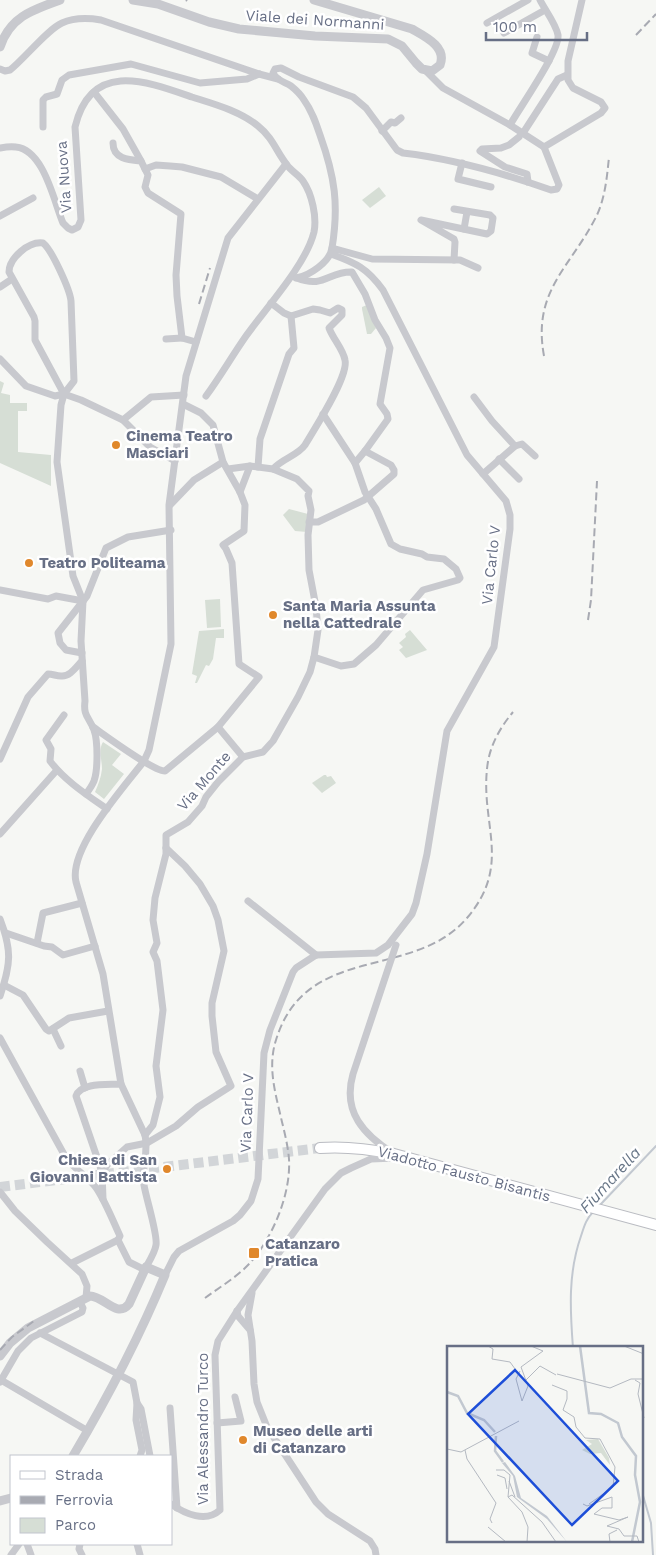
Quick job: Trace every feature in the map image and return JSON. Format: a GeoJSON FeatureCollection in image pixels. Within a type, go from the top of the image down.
{"type":"FeatureCollection","features":[{"type":"Feature","properties":{"kind":"main road","name":"Viadotto Fausto Bisantis"},"geometry":{"type":"LineString","coordinates":[[320,1148],[340,1146],[394,1154],[656,1225]]}},
{"type":"Feature","properties":{"kind":"street"},"geometry":{"type":"LineString","coordinates":[[0,47],[6,31],[15,22],[38,8],[60,0]]}},
{"type":"Feature","properties":{"kind":"street","name":"Viale dei Normanni"},"geometry":{"type":"LineString","coordinates":[[133,0],[158,4],[209,22],[239,29],[315,36],[388,39],[402,46],[416,63],[426,71]]}},
{"type":"Feature","properties":{"kind":"street"},"geometry":{"type":"LineString","coordinates":[[314,0],[405,26],[419,33],[436,45],[442,55],[438,67],[432,71],[426,71]]}},
{"type":"Feature","properties":{"kind":"street"},"geometry":{"type":"LineString","coordinates":[[487,23],[528,0]]}},
{"type":"Feature","properties":{"kind":"street"},"geometry":{"type":"LineString","coordinates":[[544,147],[605,108],[601,102],[573,88],[568,80],[568,61],[582,0]]}},
{"type":"Feature","properties":{"kind":"street"},"geometry":{"type":"LineString","coordinates":[[510,125],[549,61],[557,44],[558,36],[541,1]]}},
{"type":"Feature","properties":{"kind":"street"},"geometry":{"type":"LineString","coordinates":[[504,33],[546,10]]}},
{"type":"Feature","properties":{"kind":"street"},"geometry":{"type":"LineString","coordinates":[[0,68],[5,71],[10,70],[60,24],[79,19],[92,19],[101,20],[258,74],[278,79],[294,89],[308,106],[326,152],[334,180],[336,202],[336,227],[332,251],[315,269],[294,276]]}},
{"type":"Feature","properties":{"kind":"street"},"geometry":{"type":"LineString","coordinates":[[537,37],[532,53],[549,61]]}},
{"type":"Feature","properties":{"kind":"street"},"geometry":{"type":"LineString","coordinates":[[43,127],[43,100],[46,97],[57,94],[62,80],[69,76],[131,64],[200,83],[247,79],[258,74]]}},
{"type":"Feature","properties":{"kind":"street"},"geometry":{"type":"LineString","coordinates":[[278,79],[273,73],[279,67],[299,77],[352,97],[366,108],[392,145],[403,153],[462,163],[504,174],[551,190],[558,188],[559,185],[544,147],[510,125],[443,88],[426,71]]}},
{"type":"Feature","properties":{"kind":"street"},"geometry":{"type":"LineString","coordinates":[[525,130],[558,79],[567,75]]}},
{"type":"Feature","properties":{"kind":"street"},"geometry":{"type":"LineString","coordinates":[[182,338],[176,296],[181,214],[148,193],[145,187],[148,175],[130,138],[94,92],[105,84],[131,80],[175,90],[248,119],[264,131],[286,164],[300,177],[306,186],[315,217],[311,240],[294,276],[245,337],[206,396]]}},
{"type":"Feature","properties":{"kind":"street","name":"Via Nuova"},"geometry":{"type":"LineString","coordinates":[[0,148],[18,147],[29,153],[38,163],[48,180],[63,223],[70,229],[76,228],[80,224],[81,210],[75,153],[75,127],[82,109],[94,92]]}},
{"type":"Feature","properties":{"kind":"street"},"geometry":{"type":"LineString","coordinates":[[382,131],[391,122],[395,124],[401,118]]}},
{"type":"Feature","properties":{"kind":"street"},"geometry":{"type":"LineString","coordinates":[[520,137],[504,148],[482,149],[480,151],[505,167],[527,174],[528,182]]}},
{"type":"Feature","properties":{"kind":"street"},"geometry":{"type":"LineString","coordinates":[[113,143],[114,151],[122,158],[141,161]]}},
{"type":"Feature","properties":{"kind":"street"},"geometry":{"type":"LineString","coordinates":[[462,163],[458,179],[491,187]]}},
{"type":"Feature","properties":{"kind":"street"},"geometry":{"type":"LineString","coordinates":[[144,169],[156,164],[182,167],[221,177],[258,199]]}},
{"type":"Feature","properties":{"kind":"street"},"geometry":{"type":"LineString","coordinates":[[0,1356],[10,1343],[28,1328],[83,1300],[97,1296],[115,1309],[126,1308],[156,1243],[144,1183],[147,1143],[121,1084],[103,974],[75,878],[76,869],[91,831],[144,762],[149,750],[171,644],[169,505],[186,376],[228,238],[286,164]]}},
{"type":"Feature","properties":{"kind":"street"},"geometry":{"type":"LineString","coordinates":[[0,216],[33,198]]}},
{"type":"Feature","properties":{"kind":"street"},"geometry":{"type":"LineString","coordinates":[[454,209],[490,215],[493,218],[493,224],[491,231],[487,234],[421,220],[454,238],[454,260]]}},
{"type":"Feature","properties":{"kind":"street"},"geometry":{"type":"LineString","coordinates":[[464,228],[467,212]]}},
{"type":"Feature","properties":{"kind":"street"},"geometry":{"type":"LineString","coordinates":[[64,394],[34,340],[35,321],[8,269],[16,256],[37,243],[43,243],[47,246],[70,291],[72,301],[74,381],[64,394],[61,405],[58,473],[73,576],[83,601],[82,661],[84,710],[93,727],[96,741],[96,770],[94,780],[86,794]]}},
{"type":"Feature","properties":{"kind":"street"},"geometry":{"type":"LineString","coordinates":[[332,251],[372,259],[460,260],[478,268]]}},
{"type":"Feature","properties":{"kind":"street","name":"Via Carlo V"},"geometry":{"type":"LineString","coordinates":[[332,251],[362,267],[383,290],[462,447],[472,462],[506,501],[510,522],[497,637],[491,655],[447,731],[427,854],[416,903],[412,914],[404,924]]}},
{"type":"Feature","properties":{"kind":"street"},"geometry":{"type":"LineString","coordinates":[[294,276],[314,283],[350,272],[355,274],[375,320],[390,348],[380,404],[388,419],[355,463]]}},
{"type":"Feature","properties":{"kind":"street"},"geometry":{"type":"LineString","coordinates":[[0,287],[12,279]]}},
{"type":"Feature","properties":{"kind":"street"},"geometry":{"type":"LineString","coordinates":[[271,303],[284,313],[292,316],[313,309],[330,313],[339,308],[343,311],[342,315],[329,328],[344,356],[346,370],[304,447],[280,461],[273,469]]}},
{"type":"Feature","properties":{"kind":"street"},"geometry":{"type":"LineString","coordinates":[[240,492],[254,467],[260,439],[289,354],[294,348],[292,316]]}},
{"type":"Feature","properties":{"kind":"street"},"geometry":{"type":"LineString","coordinates":[[166,339],[182,338],[196,342]]}},
{"type":"Feature","properties":{"kind":"street"},"geometry":{"type":"LineString","coordinates":[[0,359],[26,386],[55,396],[64,394],[123,420],[150,447],[175,461]]}},
{"type":"Feature","properties":{"kind":"street"},"geometry":{"type":"LineString","coordinates":[[123,420],[151,397],[184,395]]}},
{"type":"Feature","properties":{"kind":"street"},"geometry":{"type":"LineString","coordinates":[[474,397],[492,421],[515,446]]}},
{"type":"Feature","properties":{"kind":"street"},"geometry":{"type":"LineString","coordinates":[[93,727],[144,762],[160,771],[167,770],[218,726],[259,677],[239,664],[232,563],[226,549],[222,545],[244,531],[245,506],[240,492],[223,462],[215,430],[210,421],[201,413],[183,404]]}},
{"type":"Feature","properties":{"kind":"street"},"geometry":{"type":"LineString","coordinates":[[228,469],[254,467],[273,469],[297,479],[308,489],[311,510],[308,536],[309,570],[318,630],[314,657],[341,666],[351,665],[376,645],[423,590],[460,579],[456,569],[444,559],[427,558],[422,554],[400,549],[390,542],[355,463],[323,414]]}},
{"type":"Feature","properties":{"kind":"street"},"geometry":{"type":"LineString","coordinates":[[483,474],[515,446],[522,444],[535,456]]}},
{"type":"Feature","properties":{"kind":"street"},"geometry":{"type":"LineString","coordinates":[[309,522],[318,522],[368,496],[393,475],[395,471],[391,464],[365,451]]}},
{"type":"Feature","properties":{"kind":"street"},"geometry":{"type":"LineString","coordinates":[[499,459],[519,479]]}},
{"type":"Feature","properties":{"kind":"street"},"geometry":{"type":"LineString","coordinates":[[169,505],[194,480],[223,462]]}},
{"type":"Feature","properties":{"kind":"street"},"geometry":{"type":"LineString","coordinates":[[82,653],[66,650],[58,637],[60,629],[87,596],[106,548],[128,537],[170,530]]}},
{"type":"Feature","properties":{"kind":"street"},"geometry":{"type":"LineString","coordinates":[[0,590],[48,598],[56,596],[83,601]]}},
{"type":"Feature","properties":{"kind":"street"},"geometry":{"type":"LineString","coordinates":[[75,612],[82,616]]}},
{"type":"Feature","properties":{"kind":"street","name":"Via Monte"},"geometry":{"type":"LineString","coordinates":[[166,848],[165,838],[168,833],[188,822],[202,806],[206,797],[218,782],[243,757],[263,752],[273,742],[298,697],[314,657]]}},
{"type":"Feature","properties":{"kind":"street"},"geometry":{"type":"LineString","coordinates":[[0,759],[28,697],[49,674],[62,677],[67,676],[82,661]]}},
{"type":"Feature","properties":{"kind":"street"},"geometry":{"type":"LineString","coordinates":[[64,715],[46,739],[51,749],[50,761],[57,770],[107,809]]}},
{"type":"Feature","properties":{"kind":"street"},"geometry":{"type":"LineString","coordinates":[[218,726],[243,757]]}},
{"type":"Feature","properties":{"kind":"street"},"geometry":{"type":"LineString","coordinates":[[0,834],[57,770]]}},
{"type":"Feature","properties":{"kind":"street"},"geometry":{"type":"LineString","coordinates":[[88,1178],[102,1172],[127,1147],[147,1143],[178,1125],[198,1107],[231,1086],[216,1052],[212,1010],[224,951],[218,920],[213,906],[200,884],[166,848]]}},
{"type":"Feature","properties":{"kind":"street"},"geometry":{"type":"LineString","coordinates":[[145,1135],[153,1125],[160,1097],[156,1066],[163,1018],[157,961],[153,952],[157,943],[153,920],[154,898],[165,860],[166,848]]}},
{"type":"Feature","properties":{"kind":"street"},"geometry":{"type":"LineString","coordinates":[[248,901],[316,955],[371,954],[388,945],[404,924]]}},
{"type":"Feature","properties":{"kind":"street"},"geometry":{"type":"LineString","coordinates":[[36,943],[43,913],[82,903]]}},
{"type":"Feature","properties":{"kind":"street"},"geometry":{"type":"LineString","coordinates":[[0,919],[6,933],[9,954],[4,985],[0,996]]}},
{"type":"Feature","properties":{"kind":"street"},"geometry":{"type":"LineString","coordinates":[[394,1154],[376,1142],[363,1128],[354,1113],[350,1090],[353,1074],[404,924]]}},
{"type":"Feature","properties":{"kind":"street"},"geometry":{"type":"LineString","coordinates":[[6,933],[52,947],[63,955],[95,946]]}},
{"type":"Feature","properties":{"kind":"street","name":"Via Carlo V"},"geometry":{"type":"LineString","coordinates":[[165,1275],[176,1254],[233,1221],[251,1201],[258,1179],[263,1065],[267,1040],[290,976],[296,968],[316,955]]}},
{"type":"Feature","properties":{"kind":"street"},"geometry":{"type":"LineString","coordinates":[[4,985],[23,995],[49,1031],[69,1018],[108,1011]]}},
{"type":"Feature","properties":{"kind":"street"},"geometry":{"type":"LineString","coordinates":[[53,1029],[61,1046]]}},
{"type":"Feature","properties":{"kind":"street"},"geometry":{"type":"LineString","coordinates":[[0,1038],[66,1158],[98,1190],[120,1236],[118,1240],[129,1262],[165,1275],[120,1375],[74,1455]]}},
{"type":"Feature","properties":{"kind":"street"},"geometry":{"type":"LineString","coordinates":[[80,1071],[85,1088]]}},
{"type":"Feature","properties":{"kind":"street"},"geometry":{"type":"LineString","coordinates":[[103,1202],[102,1172],[76,1098],[78,1091],[85,1088],[121,1084]]}},
{"type":"Feature","properties":{"kind":"street","name":"Via Alessandro Turco"},"geometry":{"type":"LineString","coordinates":[[174,1506],[200,1518],[215,1515],[220,1510],[215,1348],[237,1311],[325,1189],[342,1173],[371,1159],[415,1160]]}},
{"type":"Feature","properties":{"kind":"street"},"geometry":{"type":"LineString","coordinates":[[0,1192],[15,1211],[72,1263],[85,1278],[87,1286],[82,1312],[30,1338],[18,1351],[0,1381],[88,1431]]}},
{"type":"Feature","properties":{"kind":"street"},"geometry":{"type":"LineString","coordinates":[[72,1263],[118,1240]]}},
{"type":"Feature","properties":{"kind":"street"},"geometry":{"type":"LineString","coordinates":[[254,1288],[248,1315],[252,1341],[254,1384],[257,1402],[267,1427],[316,1502],[328,1514],[370,1541],[376,1555]]}},
{"type":"Feature","properties":{"kind":"street"},"geometry":{"type":"LineString","coordinates":[[248,1315],[237,1311],[238,1316],[250,1330]]}},
{"type":"Feature","properties":{"kind":"street"},"geometry":{"type":"LineString","coordinates":[[228,1328],[237,1323],[243,1323]]}},
{"type":"Feature","properties":{"kind":"street"},"geometry":{"type":"LineString","coordinates":[[40,1333],[132,1382],[141,1409],[150,1455]]}},
{"type":"Feature","properties":{"kind":"street"},"geometry":{"type":"LineString","coordinates":[[217,1423],[242,1421],[235,1397]]}},
{"type":"Feature","properties":{"kind":"street"},"geometry":{"type":"LineString","coordinates":[[138,1403],[136,1420],[142,1450],[140,1455]]}},
{"type":"Feature","properties":{"kind":"street"},"geometry":{"type":"LineString","coordinates":[[170,1408],[172,1455]]}},
{"type":"Feature","properties":{"kind":"street"},"geometry":{"type":"LineString","coordinates":[[172,1457],[174,1506]]}},
{"type":"Feature","properties":{"kind":"green space"},"geometry":{"type":"Polygon","coordinates":[[[379,187],[386,196],[370,208],[362,200],[379,187]]]}},
{"type":"Feature","properties":{"kind":"green space"},"geometry":{"type":"Polygon","coordinates":[[[367,305],[376,328],[371,334],[367,334],[362,309],[362,307],[367,305]]]}},
{"type":"Feature","properties":{"kind":"green space"},"geometry":{"type":"Polygon","coordinates":[[[0,381],[4,383],[1,393],[10,395],[10,403],[27,403],[27,411],[18,411],[18,452],[51,455],[51,486],[0,463],[0,381]]]}},
{"type":"Feature","properties":{"kind":"green space"},"geometry":{"type":"Polygon","coordinates":[[[289,509],[308,514],[307,532],[295,531],[283,515],[289,509]]]}},
{"type":"Feature","properties":{"kind":"green space"},"geometry":{"type":"Polygon","coordinates":[[[220,599],[221,627],[207,628],[205,600],[220,599]]]}},
{"type":"Feature","properties":{"kind":"green space"},"geometry":{"type":"Polygon","coordinates":[[[224,629],[224,638],[216,638],[213,659],[209,666],[206,665],[197,683],[195,683],[197,676],[192,674],[199,631],[224,629]]]}},
{"type":"Feature","properties":{"kind":"green space"},"geometry":{"type":"Polygon","coordinates":[[[410,630],[427,650],[406,658],[399,650],[403,647],[399,643],[410,630]]]}},
{"type":"Feature","properties":{"kind":"green space"},"geometry":{"type":"Polygon","coordinates":[[[103,742],[121,754],[112,765],[124,774],[104,799],[95,792],[102,772],[100,752],[103,742]]]}},
{"type":"Feature","properties":{"kind":"green space"},"geometry":{"type":"Polygon","coordinates":[[[324,775],[327,777],[331,776],[336,783],[322,793],[312,783],[324,775]]]}},
{"type":"Feature","properties":{"kind":"waterway","name":"Fiumarella"},"geometry":{"type":"LineString","coordinates":[[600,1205],[656,1146]]}},
{"type":"Feature","properties":{"kind":"waterway","name":"Fiumarella"},"geometry":{"type":"LineString","coordinates":[[573,1346],[572,1277],[584,1226],[593,1212]]}},
{"type":"Feature","properties":{"kind":"waterway","name":"Fiumarella"},"geometry":{"type":"LineString","coordinates":[[644,1499],[651,1523],[653,1555]]}},
{"type":"Feature","properties":{"kind":"tunnel"},"geometry":{"type":"LineString","coordinates":[[0,1187],[320,1148]]}},
{"type":"Feature","properties":{"kind":"railway"},"geometry":{"type":"LineString","coordinates":[[636,35],[656,14]]}},
{"type":"Feature","properties":{"kind":"railway"},"geometry":{"type":"LineString","coordinates":[[544,356],[543,314],[548,297],[596,217],[602,203],[609,157]]}},
{"type":"Feature","properties":{"kind":"railway"},"geometry":{"type":"LineString","coordinates":[[199,304],[210,268]]}},
{"type":"Feature","properties":{"kind":"railway"},"geometry":{"type":"LineString","coordinates":[[588,620],[591,600],[597,481]]}},
{"type":"Feature","properties":{"kind":"railway"},"geometry":{"type":"LineString","coordinates":[[205,1298],[250,1263],[266,1241],[284,1200],[289,1172],[289,1159],[275,1092],[272,1061],[276,1040],[291,1009],[311,988],[335,975],[419,950],[445,937],[467,918],[481,899],[492,863],[486,790],[488,761],[503,725],[513,712]]}},
{"type":"Feature","properties":{"kind":"railway"},"geometry":{"type":"LineString","coordinates":[[0,1350],[12,1337],[34,1321]]}},
{"type":"Feature","properties":{"kind":"place","name":"Cinema Teatro Masciari"},"geometry":{"type":"Point","coordinates":[116,445]}},
{"type":"Feature","properties":{"kind":"place","name":"Teatro Politeama"},"geometry":{"type":"Point","coordinates":[29,563]}},
{"type":"Feature","properties":{"kind":"place","name":"Santa Maria Assunta nella Cattedrale"},"geometry":{"type":"Point","coordinates":[273,615]}},
{"type":"Feature","properties":{"kind":"place","name":"Chiesa di San Giovanni Battista"},"geometry":{"type":"Point","coordinates":[167,1169]}},
{"type":"Feature","properties":{"kind":"place","name":"Catanzaro Pratica"},"geometry":{"type":"Point","coordinates":[254,1253]}},
{"type":"Feature","properties":{"kind":"place","name":"Museo delle arti di Catanzaro"},"geometry":{"type":"Point","coordinates":[243,1440]}}]}
